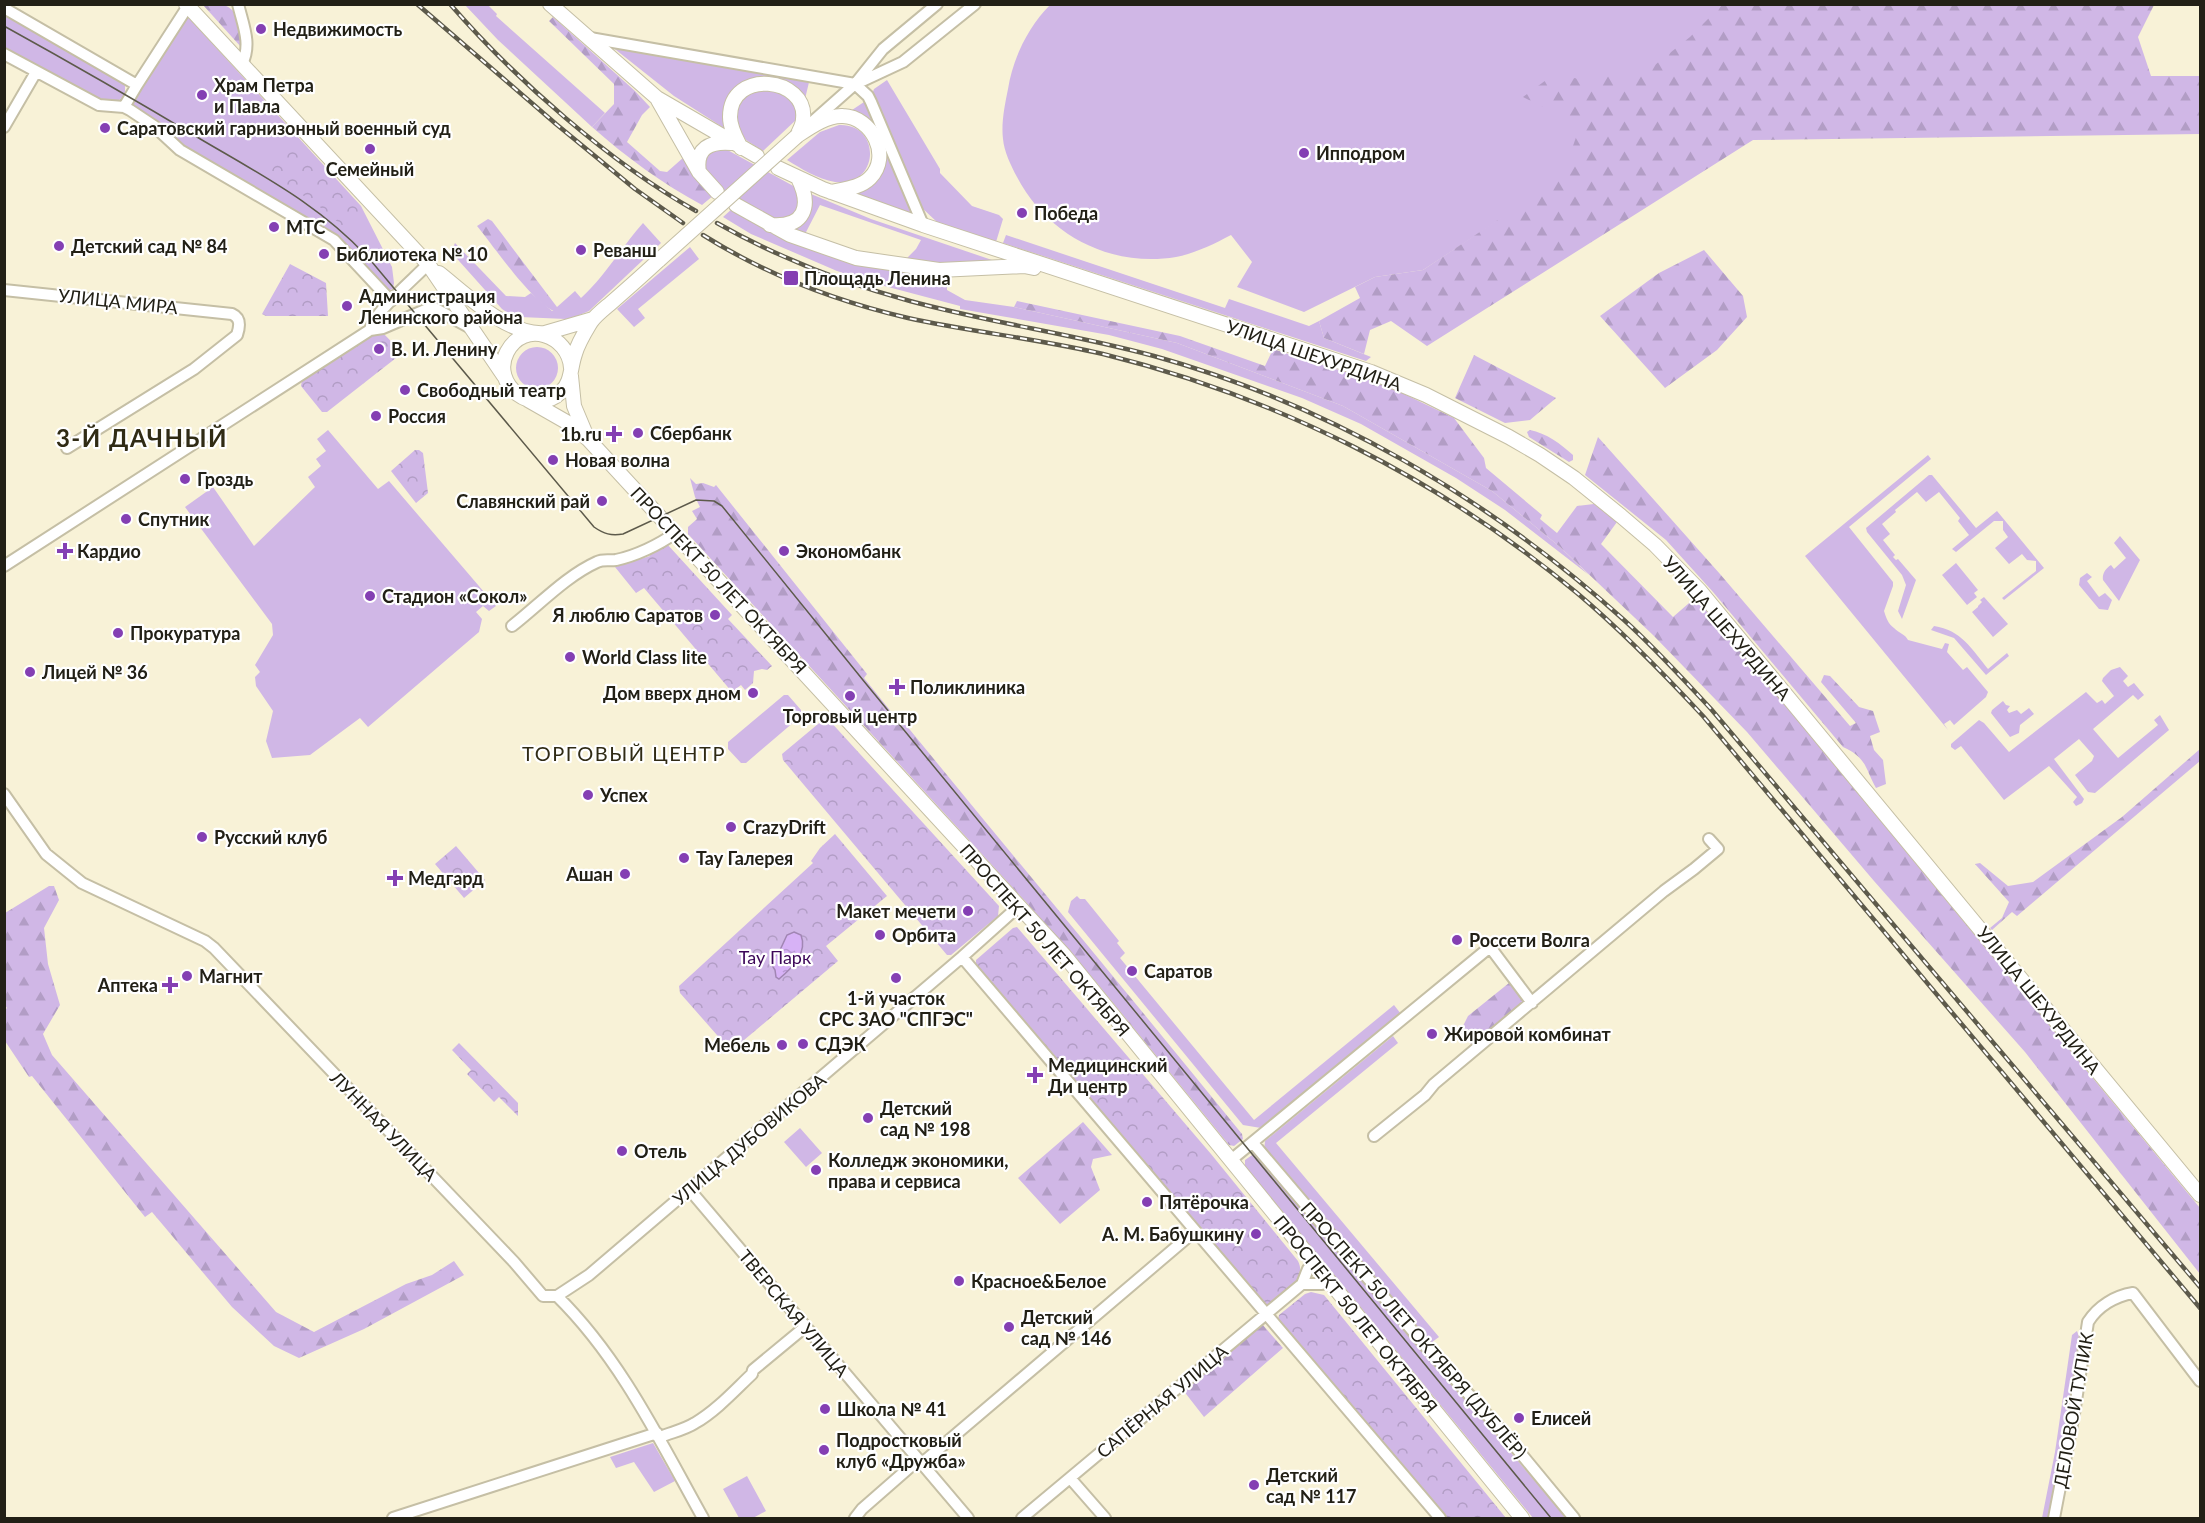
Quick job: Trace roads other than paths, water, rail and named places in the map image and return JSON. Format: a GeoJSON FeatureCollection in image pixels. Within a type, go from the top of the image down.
{"type":"FeatureCollection","features":[{"type":"Feature","properties":{"kind":"main road"},"geometry":{"type":"LineString","coordinates":[[550,4],[657,98],[736,146],[757,156]]}},
{"type":"Feature","properties":{"kind":"main road"},"geometry":{"type":"LineString","coordinates":[[187,5],[428,264],[513,391],[528,400],[539,402],[554,397],[566,387],[576,350],[593,319],[658,260],[796,136],[811,126],[843,116],[859,121],[875,137],[880,155],[877,168],[871,177],[857,186],[831,192]]}},
{"type":"Feature","properties":{"kind":"main road"},"geometry":{"type":"LineString","coordinates":[[736,146],[731,125],[733,104],[742,91],[756,84],[776,85],[795,95],[800,101],[803,122],[796,136]]}},
{"type":"Feature","properties":{"kind":"main road"},"geometry":{"type":"LineString","coordinates":[[657,98],[699,172],[717,192]]}},
{"type":"Feature","properties":{"kind":"main road"},"geometry":{"type":"LineString","coordinates":[[699,172],[699,157],[704,148],[715,143],[736,146]]}},
{"type":"Feature","properties":{"kind":"main road","name":"УЛИЦА ШЕХУРДИНА"},"geometry":{"type":"LineString","coordinates":[[778,168],[831,192],[922,225],[1361,369],[1463,412],[1540,455],[1612,508],[1655,545],[1700,591],[2200,1195]]}},
{"type":"Feature","properties":{"kind":"main road"},"geometry":{"type":"LineString","coordinates":[[768,224],[780,226],[791,223],[802,213],[806,206],[806,195],[798,178]]}},
{"type":"Feature","properties":{"kind":"main road","name":"УЛИЦА ШЕХУРДИНА"},"geometry":{"type":"LineString","coordinates":[[736,205],[768,224],[806,241],[875,262],[939,270],[1024,266],[1057,271]]}},
{"type":"Feature","properties":{"kind":"main road"},"geometry":{"type":"LineString","coordinates":[[993,248],[1002,257],[1001,263],[994,268]]}},
{"type":"Feature","properties":{"kind":"main road"},"geometry":{"type":"LineString","coordinates":[[428,264],[495,317],[520,329],[552,337],[569,354],[571,371]]}},
{"type":"Feature","properties":{"kind":"main road"},"geometry":{"type":"LineString","coordinates":[[504,376],[504,360],[511,346],[523,337],[571,327],[593,319]]}},
{"type":"Feature","properties":{"kind":"main road","name":"ПРОСПЕКТ 50 ЛЕТ ОКТЯБРЯ"},"geometry":{"type":"LineString","coordinates":[[571,371],[573,403],[588,439]]}},
{"type":"Feature","properties":{"kind":"main road","name":"ПРОСПЕКТ 50 ЛЕТ ОКТЯБРЯ"},"geometry":{"type":"LineString","coordinates":[[528,400],[570,424],[588,439],[1064,956],[1522,1518]]}},
{"type":"Feature","properties":{"kind":"street"},"geometry":{"type":"LineString","coordinates":[[238,4],[248,46],[242,64]]}},
{"type":"Feature","properties":{"kind":"street"},"geometry":{"type":"LineString","coordinates":[[796,136],[855,84],[884,49],[937,4]]}},
{"type":"Feature","properties":{"kind":"street"},"geometry":{"type":"LineString","coordinates":[[855,84],[903,62],[975,4]]}},
{"type":"Feature","properties":{"kind":"street"},"geometry":{"type":"LineString","coordinates":[[124,107],[187,5]]}},
{"type":"Feature","properties":{"kind":"street"},"geometry":{"type":"LineString","coordinates":[[4,8],[137,85]]}},
{"type":"Feature","properties":{"kind":"street"},"geometry":{"type":"LineString","coordinates":[[590,38],[855,84],[871,102],[922,225]]}},
{"type":"Feature","properties":{"kind":"street"},"geometry":{"type":"LineString","coordinates":[[4,54],[99,105],[124,107],[154,126],[180,150],[334,240],[391,301]]}},
{"type":"Feature","properties":{"kind":"street"},"geometry":{"type":"LineString","coordinates":[[4,127],[36,72]]}},
{"type":"Feature","properties":{"kind":"street"},"geometry":{"type":"LineString","coordinates":[[370,330],[378,315],[428,264]]}},
{"type":"Feature","properties":{"kind":"street","name":"УЛИЦА МИРА"},"geometry":{"type":"LineString","coordinates":[[4,290],[232,314],[240,323],[237,335],[194,369],[67,448]]}},
{"type":"Feature","properties":{"kind":"street"},"geometry":{"type":"LineString","coordinates":[[4,566],[370,330],[383,328],[432,307],[472,328]]}},
{"type":"Feature","properties":{"kind":"street"},"geometry":{"type":"LineString","coordinates":[[512,626],[569,580],[597,562],[617,560],[675,533]]}},
{"type":"Feature","properties":{"kind":"street","name":"ЛУННАЯ УЛИЦА"},"geometry":{"type":"LineString","coordinates":[[5,797],[46,854],[82,883],[198,938],[214,948],[514,1262],[543,1296],[557,1296],[588,1329],[630,1388],[659,1435],[703,1518]]}},
{"type":"Feature","properties":{"kind":"street"},"geometry":{"type":"LineString","coordinates":[[1374,1136],[1664,891],[1718,849],[1708,839]]}},
{"type":"Feature","properties":{"kind":"street","name":"УЛИЦА ДУБОВИКОВА"},"geometry":{"type":"LineString","coordinates":[[557,1296],[589,1275],[1019,906]]}},
{"type":"Feature","properties":{"kind":"street"},"geometry":{"type":"LineString","coordinates":[[1231,1160],[1490,947],[1532,1003]]}},
{"type":"Feature","properties":{"kind":"street"},"geometry":{"type":"LineString","coordinates":[[962,957],[1440,1518]]}},
{"type":"Feature","properties":{"kind":"street","name":"ПРОСПЕКТ 50 ЛЕТ ОКТЯБРЯ (ДУБЛЁР)"},"geometry":{"type":"LineString","coordinates":[[1253,1143],[1428,1349],[1508,1438],[1574,1518]]}},
{"type":"Feature","properties":{"kind":"street","name":"ТВЕРСКАЯ УЛИЦА"},"geometry":{"type":"LineString","coordinates":[[689,1189],[968,1518]]}},
{"type":"Feature","properties":{"kind":"street"},"geometry":{"type":"LineString","coordinates":[[855,1518],[862,1509],[1195,1231]]}},
{"type":"Feature","properties":{"kind":"street","name":"САПЁРНАЯ УЛИЦА"},"geometry":{"type":"LineString","coordinates":[[1022,1518],[1302,1284],[1308,1269],[1315,1263]]}},
{"type":"Feature","properties":{"kind":"street","name":"САПЁРНАЯ УЛИЦА"},"geometry":{"type":"LineString","coordinates":[[1302,1284],[1322,1284],[1328,1279]]}},
{"type":"Feature","properties":{"kind":"street","name":"ДЕЛОВОЙ ТУПИК"},"geometry":{"type":"LineString","coordinates":[[2054,1518],[2074,1414],[2088,1322],[2094,1312],[2123,1295],[2133,1293],[2200,1381]]}},
{"type":"Feature","properties":{"kind":"street"},"geometry":{"type":"LineString","coordinates":[[393,1518],[659,1435],[676,1432],[697,1422],[735,1390],[752,1374],[753,1370],[805,1327]]}},
{"type":"Feature","properties":{"kind":"street"},"geometry":{"type":"LineString","coordinates":[[1070,1478],[1105,1518]]}},
{"type":"Feature","properties":{"kind":"water"},"geometry":{"type":"Polygon","coordinates":[[[794,932],[801,935],[803,942],[801,954],[794,965],[779,979],[770,962],[780,950],[787,935],[794,932]]]}},
{"type":"Feature","properties":{"kind":"tram line"},"geometry":{"type":"LineString","coordinates":[[4,26],[271,180],[334,225],[372,262],[594,527],[608,534],[623,534],[696,500],[714,501],[722,506],[1551,1518]]}},
{"type":"Feature","properties":{"kind":"railway"},"geometry":{"type":"LineString","coordinates":[[417,4],[556,124],[635,189],[683,223]]}},
{"type":"Feature","properties":{"kind":"railway"},"geometry":{"type":"LineString","coordinates":[[450,4],[504,62],[565,118],[630,169],[696,211]]}},
{"type":"Feature","properties":{"kind":"railway"},"geometry":{"type":"LineString","coordinates":[[717,223],[787,258],[885,294],[940,309],[1154,356],[1219,376],[1282,400],[1404,461],[1519,534],[1624,620],[1711,709],[2200,1287]]}},
{"type":"Feature","properties":{"kind":"railway"},"geometry":{"type":"LineString","coordinates":[[703,235],[751,262],[827,295],[908,318],[1103,354],[1231,393],[1293,418],[1413,479],[1470,514],[1524,552],[1610,622],[1703,716],[2200,1308]]}},
{"type":"Feature","properties":{"kind":"place","name":"Недвижимость"},"geometry":{"type":"Point","coordinates":[261,29]}},
{"type":"Feature","properties":{"kind":"place","name":"Храм Петра и Павла"},"geometry":{"type":"Point","coordinates":[202,95]}},
{"type":"Feature","properties":{"kind":"place","name":"Саратовский гарнизонный военный суд"},"geometry":{"type":"Point","coordinates":[105,128]}},
{"type":"Feature","properties":{"kind":"place","name":"Семейный"},"geometry":{"type":"Point","coordinates":[370,149]}},
{"type":"Feature","properties":{"kind":"place","name":"Ипподром"},"geometry":{"type":"Point","coordinates":[1304,153]}},
{"type":"Feature","properties":{"kind":"place","name":"Победа"},"geometry":{"type":"Point","coordinates":[1022,213]}},
{"type":"Feature","properties":{"kind":"place","name":"МТС"},"geometry":{"type":"Point","coordinates":[274,227]}},
{"type":"Feature","properties":{"kind":"place","name":"Детский сад № 84"},"geometry":{"type":"Point","coordinates":[59,246]}},
{"type":"Feature","properties":{"kind":"place","name":"Реванш"},"geometry":{"type":"Point","coordinates":[581,250]}},
{"type":"Feature","properties":{"kind":"place","name":"Библиотека № 10"},"geometry":{"type":"Point","coordinates":[324,254]}},
{"type":"Feature","properties":{"kind":"place","name":"Площадь Ленина"},"geometry":{"type":"Point","coordinates":[791,278]}},
{"type":"Feature","properties":{"kind":"place","name":"Администрация Ленинского района"},"geometry":{"type":"Point","coordinates":[347,306]}},
{"type":"Feature","properties":{"kind":"place","name":"В. И. Ленину"},"geometry":{"type":"Point","coordinates":[379,349]}},
{"type":"Feature","properties":{"kind":"place","name":"Свободный театр"},"geometry":{"type":"Point","coordinates":[405,390]}},
{"type":"Feature","properties":{"kind":"place","name":"Россия"},"geometry":{"type":"Point","coordinates":[376,416]}},
{"type":"Feature","properties":{"kind":"place","name":"Сбербанк"},"geometry":{"type":"Point","coordinates":[638,433]}},
{"type":"Feature","properties":{"kind":"place","name":"1b.ru"},"geometry":{"type":"Point","coordinates":[614,434]}},
{"type":"Feature","properties":{"kind":"place","name":"Новая волна"},"geometry":{"type":"Point","coordinates":[553,460]}},
{"type":"Feature","properties":{"kind":"place","name":"Гроздь"},"geometry":{"type":"Point","coordinates":[185,479]}},
{"type":"Feature","properties":{"kind":"place","name":"Славянский рай"},"geometry":{"type":"Point","coordinates":[602,501]}},
{"type":"Feature","properties":{"kind":"place","name":"Спутник"},"geometry":{"type":"Point","coordinates":[126,519]}},
{"type":"Feature","properties":{"kind":"place","name":"Кардио"},"geometry":{"type":"Point","coordinates":[65,551]}},
{"type":"Feature","properties":{"kind":"place","name":"Экономбанк"},"geometry":{"type":"Point","coordinates":[784,551]}},
{"type":"Feature","properties":{"kind":"place","name":"Стадион «Сокол»"},"geometry":{"type":"Point","coordinates":[370,596]}},
{"type":"Feature","properties":{"kind":"place","name":"Я люблю Саратов"},"geometry":{"type":"Point","coordinates":[715,615]}},
{"type":"Feature","properties":{"kind":"place","name":"Прокуратура"},"geometry":{"type":"Point","coordinates":[118,633]}},
{"type":"Feature","properties":{"kind":"place","name":"World Class lite"},"geometry":{"type":"Point","coordinates":[570,657]}},
{"type":"Feature","properties":{"kind":"place","name":"Лицей № 36"},"geometry":{"type":"Point","coordinates":[30,672]}},
{"type":"Feature","properties":{"kind":"place","name":"Поликлиника"},"geometry":{"type":"Point","coordinates":[897,687]}},
{"type":"Feature","properties":{"kind":"place","name":"Дом вверх дном"},"geometry":{"type":"Point","coordinates":[753,693]}},
{"type":"Feature","properties":{"kind":"place","name":"Торговый центр"},"geometry":{"type":"Point","coordinates":[850,696]}},
{"type":"Feature","properties":{"kind":"place","name":"Успех"},"geometry":{"type":"Point","coordinates":[588,795]}},
{"type":"Feature","properties":{"kind":"place","name":"CrazyDrift"},"geometry":{"type":"Point","coordinates":[731,827]}},
{"type":"Feature","properties":{"kind":"place","name":"Русский клуб"},"geometry":{"type":"Point","coordinates":[202,837]}},
{"type":"Feature","properties":{"kind":"place","name":"Тау Галерея"},"geometry":{"type":"Point","coordinates":[684,858]}},
{"type":"Feature","properties":{"kind":"place","name":"Ашан"},"geometry":{"type":"Point","coordinates":[625,874]}},
{"type":"Feature","properties":{"kind":"place","name":"Медгард"},"geometry":{"type":"Point","coordinates":[395,878]}},
{"type":"Feature","properties":{"kind":"place","name":"Макет мечети"},"geometry":{"type":"Point","coordinates":[968,911]}},
{"type":"Feature","properties":{"kind":"place","name":"Орбита"},"geometry":{"type":"Point","coordinates":[880,935]}},
{"type":"Feature","properties":{"kind":"place","name":"Россети Волга"},"geometry":{"type":"Point","coordinates":[1457,940]}},
{"type":"Feature","properties":{"kind":"place","name":"Саратов"},"geometry":{"type":"Point","coordinates":[1132,971]}},
{"type":"Feature","properties":{"kind":"place","name":"Магнит"},"geometry":{"type":"Point","coordinates":[187,976]}},
{"type":"Feature","properties":{"kind":"place","name":"1-й участок СРС ЗАО \"СПГЭС\""},"geometry":{"type":"Point","coordinates":[896,978]}},
{"type":"Feature","properties":{"kind":"place","name":"Аптека"},"geometry":{"type":"Point","coordinates":[170,985]}},
{"type":"Feature","properties":{"kind":"place","name":"Жировой комбинат"},"geometry":{"type":"Point","coordinates":[1432,1034]}},
{"type":"Feature","properties":{"kind":"place","name":"СДЭК"},"geometry":{"type":"Point","coordinates":[803,1044]}},
{"type":"Feature","properties":{"kind":"place","name":"Мебель"},"geometry":{"type":"Point","coordinates":[782,1045]}},
{"type":"Feature","properties":{"kind":"place","name":"Медицинский Ди центр"},"geometry":{"type":"Point","coordinates":[1035,1075]}},
{"type":"Feature","properties":{"kind":"place","name":"Детский сад № 198"},"geometry":{"type":"Point","coordinates":[868,1118]}},
{"type":"Feature","properties":{"kind":"place","name":"Отель"},"geometry":{"type":"Point","coordinates":[622,1151]}},
{"type":"Feature","properties":{"kind":"place","name":"Колледж экономики, права и сервиса"},"geometry":{"type":"Point","coordinates":[816,1170]}},
{"type":"Feature","properties":{"kind":"place","name":"Пятёрочка"},"geometry":{"type":"Point","coordinates":[1147,1202]}},
{"type":"Feature","properties":{"kind":"place","name":"А. М. Бабушкину"},"geometry":{"type":"Point","coordinates":[1256,1234]}},
{"type":"Feature","properties":{"kind":"place","name":"Красное&Белое"},"geometry":{"type":"Point","coordinates":[959,1281]}},
{"type":"Feature","properties":{"kind":"place","name":"Детский сад № 146"},"geometry":{"type":"Point","coordinates":[1009,1327]}},
{"type":"Feature","properties":{"kind":"place","name":"Школа № 41"},"geometry":{"type":"Point","coordinates":[825,1409]}},
{"type":"Feature","properties":{"kind":"place","name":"Елисей"},"geometry":{"type":"Point","coordinates":[1519,1418]}},
{"type":"Feature","properties":{"kind":"place","name":"Подростковый клуб «Дружба»"},"geometry":{"type":"Point","coordinates":[824,1450]}},
{"type":"Feature","properties":{"kind":"place","name":"Детский сад № 117"},"geometry":{"type":"Point","coordinates":[1254,1485]}},
{"type":"Feature","properties":{"kind":"district","name":"3-Й ДАЧНЫЙ"},"geometry":{"type":"Point","coordinates":[142,437]}},
{"type":"Feature","properties":{"kind":"district","name":"ТОРГОВЫЙ ЦЕНТР"},"geometry":{"type":"Point","coordinates":[624,753]}},
{"type":"Feature","properties":{"kind":"park label","name":"Тау Парк"},"geometry":{"type":"Point","coordinates":[775,957]}}]}
